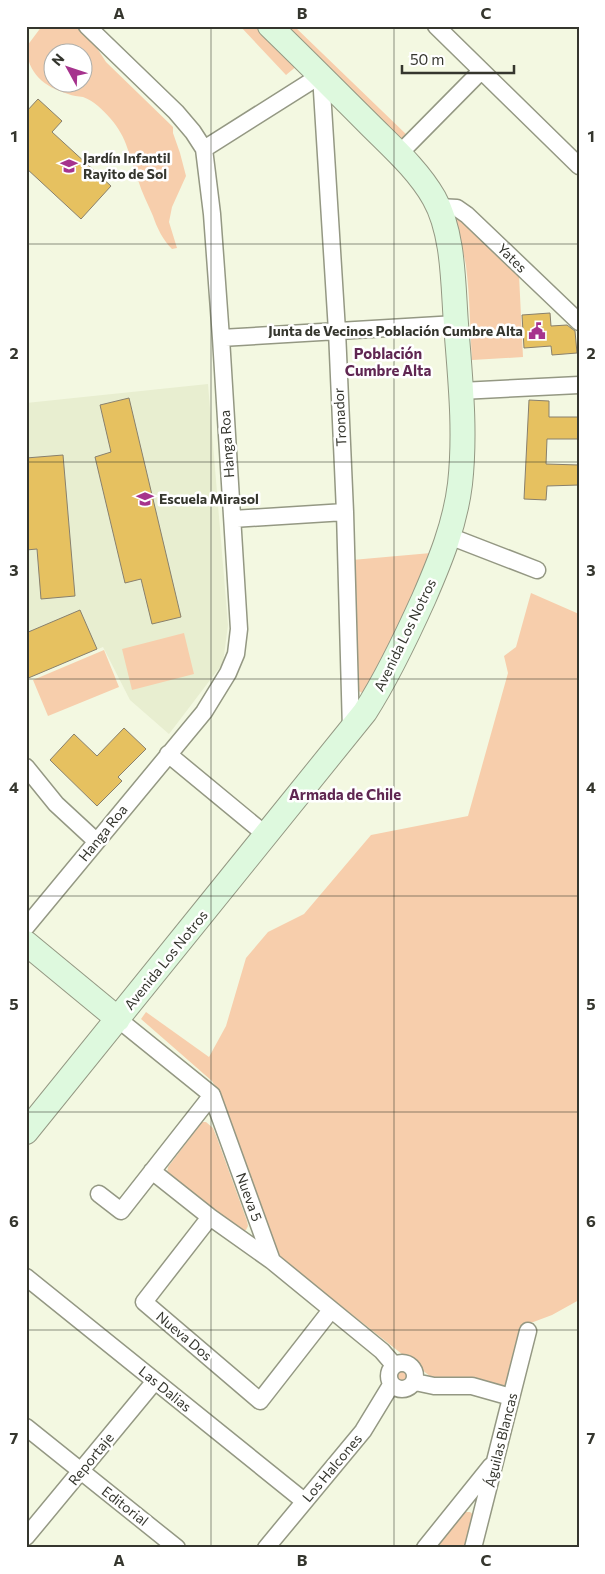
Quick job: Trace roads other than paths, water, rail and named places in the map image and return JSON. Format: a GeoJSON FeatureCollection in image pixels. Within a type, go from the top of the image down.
{"type":"FeatureCollection","features":[{"type":"Feature","properties":{"kind":"main road"},"geometry":{"type":"LineString","coordinates":[[270,26],[399,154]]}},
{"type":"Feature","properties":{"kind":"main road","name":"Avenida Los Notros"},"geometry":{"type":"LineString","coordinates":[[26,1132],[351,730],[376,695],[399,653],[449,536],[455,514],[460,476],[462,422],[453,272],[445,230],[435,200],[425,184],[399,154]]}},
{"type":"Feature","properties":{"kind":"main road"},"geometry":{"type":"LineString","coordinates":[[26,943],[118,1019]]}},
{"type":"Feature","properties":{"kind":"street","name":"Hanga Roa"},"geometry":{"type":"LineString","coordinates":[[26,927],[208,705],[228,673],[236,654],[239,629],[212,214],[204,150],[193,132],[176,112],[88,26]]}},
{"type":"Feature","properties":{"kind":"street"},"geometry":{"type":"LineString","coordinates":[[436,26],[579,166]]}},
{"type":"Feature","properties":{"kind":"street"},"geometry":{"type":"LineString","coordinates":[[399,154],[481,71]]}},
{"type":"Feature","properties":{"kind":"street"},"geometry":{"type":"LineString","coordinates":[[204,150],[321,75]]}},
{"type":"Feature","properties":{"kind":"street","name":"Tronador"},"geometry":{"type":"LineString","coordinates":[[321,75],[345,512],[351,730]]}},
{"type":"Feature","properties":{"kind":"street","name":"Yates"},"geometry":{"type":"LineString","coordinates":[[438,207],[456,208],[467,215],[579,322]]}},
{"type":"Feature","properties":{"kind":"street"},"geometry":{"type":"LineString","coordinates":[[221,338],[456,324]]}},
{"type":"Feature","properties":{"kind":"street"},"geometry":{"type":"LineString","coordinates":[[461,391],[579,385]]}},
{"type":"Feature","properties":{"kind":"street"},"geometry":{"type":"LineString","coordinates":[[233,519],[345,512]]}},
{"type":"Feature","properties":{"kind":"street"},"geometry":{"type":"LineString","coordinates":[[449,536],[537,570]]}},
{"type":"Feature","properties":{"kind":"street"},"geometry":{"type":"LineString","coordinates":[[168,754],[266,835]]}},
{"type":"Feature","properties":{"kind":"street"},"geometry":{"type":"LineString","coordinates":[[26,767],[56,804],[96,841]]}},
{"type":"Feature","properties":{"kind":"street"},"geometry":{"type":"LineString","coordinates":[[99,1194],[121,1211],[212,1095],[118,1019]]}},
{"type":"Feature","properties":{"kind":"street","name":"Nueva 5"},"geometry":{"type":"LineString","coordinates":[[212,1095],[272,1261]]}},
{"type":"Feature","properties":{"kind":"street"},"geometry":{"type":"LineString","coordinates":[[152,1171],[210,1217],[272,1261],[382,1351],[394,1366]]}},
{"type":"Feature","properties":{"kind":"street","name":"Nueva Dos"},"geometry":{"type":"LineString","coordinates":[[210,1217],[144,1302],[260,1401],[331,1310]]}},
{"type":"Feature","properties":{"kind":"street","name":"Las Dalias"},"geometry":{"type":"LineString","coordinates":[[26,1277],[304,1501]]}},
{"type":"Feature","properties":{"kind":"street","name":"Águilas Blancas"},"geometry":{"type":"LineString","coordinates":[[473,1548],[528,1331]]}},
{"type":"Feature","properties":{"kind":"street"},"geometry":{"type":"LineString","coordinates":[[402,1362],[410,1365],[415,1373],[415,1382],[404,1390],[399,1389],[392,1384],[389,1372],[394,1366],[402,1362]]}},
{"type":"Feature","properties":{"kind":"street","name":"Reportaje"},"geometry":{"type":"LineString","coordinates":[[26,1537],[155,1381]]}},
{"type":"Feature","properties":{"kind":"street"},"geometry":{"type":"LineString","coordinates":[[415,1382],[434,1386],[472,1386],[511,1397]]}},
{"type":"Feature","properties":{"kind":"street","name":"Los Halcones"},"geometry":{"type":"LineString","coordinates":[[266,1548],[363,1431],[392,1384]]}},
{"type":"Feature","properties":{"kind":"street","name":"Editorial"},"geometry":{"type":"LineString","coordinates":[[26,1427],[177,1548]]}},
{"type":"Feature","properties":{"kind":"street"},"geometry":{"type":"LineString","coordinates":[[425,1548],[495,1461]]}},
{"type":"Feature","properties":{"kind":"place","name":"Jardín Infantil Rayito de Sol"},"geometry":{"type":"Point","coordinates":[69,166]}},
{"type":"Feature","properties":{"kind":"place","name":"Junta de Vecinos Población Cumbre Alta"},"geometry":{"type":"Point","coordinates":[537,331]}},
{"type":"Feature","properties":{"kind":"place","name":"Escuela Mirasol"},"geometry":{"type":"Point","coordinates":[145,499]}},
{"type":"Feature","properties":{"kind":"district","name":"Población Cumbre Alta"},"geometry":{"type":"Point","coordinates":[388,362]}},
{"type":"Feature","properties":{"kind":"district","name":"Armada de Chile"},"geometry":{"type":"Point","coordinates":[345,795]}}]}
